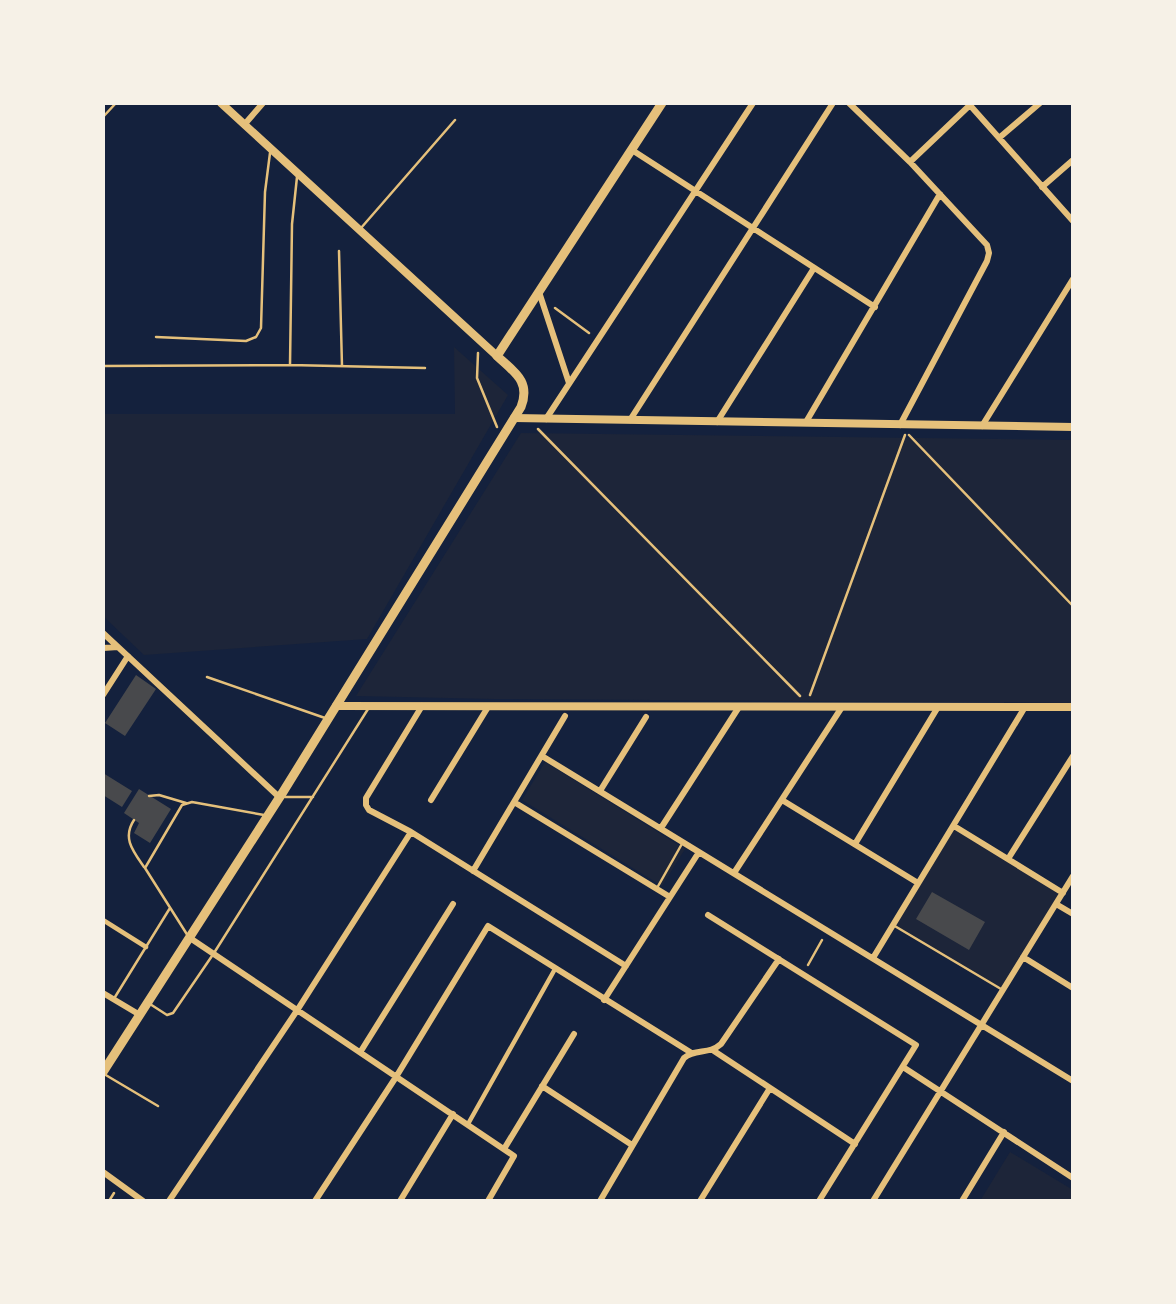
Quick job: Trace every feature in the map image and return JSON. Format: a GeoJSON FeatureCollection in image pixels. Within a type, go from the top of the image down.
{"type":"FeatureCollection","features":[{"type":"Feature","properties":{"kind":"main road"},"geometry":{"type":"LineString","coordinates":[[103,1073],[268,816],[514,418],[524,397],[523,383],[496,356],[662,103]]}},
{"type":"Feature","properties":{"kind":"street"},"geometry":{"type":"LineString","coordinates":[[221,103],[496,356]]}},
{"type":"Feature","properties":{"kind":"street"},"geometry":{"type":"LineString","coordinates":[[244,125],[263,103]]}},
{"type":"Feature","properties":{"kind":"street"},"geometry":{"type":"LineString","coordinates":[[546,419],[752,103]]}},
{"type":"Feature","properties":{"kind":"street"},"geometry":{"type":"LineString","coordinates":[[630,420],[834,103]]}},
{"type":"Feature","properties":{"kind":"street"},"geometry":{"type":"LineString","coordinates":[[849,103],[940,194],[986,245],[989,253],[900,425]]}},
{"type":"Feature","properties":{"kind":"street"},"geometry":{"type":"LineString","coordinates":[[999,138],[1040,103]]}},
{"type":"Feature","properties":{"kind":"street"},"geometry":{"type":"LineString","coordinates":[[910,162],[969,104],[1073,221]]}},
{"type":"Feature","properties":{"kind":"street"},"geometry":{"type":"LineString","coordinates":[[632,150],[875,307]]}},
{"type":"Feature","properties":{"kind":"street"},"geometry":{"type":"LineString","coordinates":[[1042,187],[1073,160]]}},
{"type":"Feature","properties":{"kind":"street"},"geometry":{"type":"LineString","coordinates":[[806,422],[940,194]]}},
{"type":"Feature","properties":{"kind":"street"},"geometry":{"type":"LineString","coordinates":[[717,422],[814,268]]}},
{"type":"Feature","properties":{"kind":"street"},"geometry":{"type":"LineString","coordinates":[[982,426],[1073,279]]}},
{"type":"Feature","properties":{"kind":"street"},"geometry":{"type":"LineString","coordinates":[[538,292],[569,383]]}},
{"type":"Feature","properties":{"kind":"street"},"geometry":{"type":"LineString","coordinates":[[514,418],[982,426],[1072,424]]}},
{"type":"Feature","properties":{"kind":"street"},"geometry":{"type":"LineString","coordinates":[[103,633],[279,797]]}},
{"type":"Feature","properties":{"kind":"street"},"geometry":{"type":"LineString","coordinates":[[103,648],[118,647]]}},
{"type":"Feature","properties":{"kind":"street"},"geometry":{"type":"LineString","coordinates":[[103,695],[128,656]]}},
{"type":"Feature","properties":{"kind":"street"},"geometry":{"type":"LineString","coordinates":[[336,706],[1073,707]]}},
{"type":"Feature","properties":{"kind":"street"},"geometry":{"type":"LineString","coordinates":[[422,706],[366,798],[369,810],[411,832],[626,966]]}},
{"type":"Feature","properties":{"kind":"street"},"geometry":{"type":"LineString","coordinates":[[430,800],[488,707]]}},
{"type":"Feature","properties":{"kind":"street"},"geometry":{"type":"LineString","coordinates":[[661,828],[739,707]]}},
{"type":"Feature","properties":{"kind":"street"},"geometry":{"type":"LineString","coordinates":[[734,873],[842,707]]}},
{"type":"Feature","properties":{"kind":"street"},"geometry":{"type":"LineString","coordinates":[[855,844],[938,707]]}},
{"type":"Feature","properties":{"kind":"street"},"geometry":{"type":"LineString","coordinates":[[873,958],[1025,707]]}},
{"type":"Feature","properties":{"kind":"street"},"geometry":{"type":"LineString","coordinates":[[473,871],[565,716]]}},
{"type":"Feature","properties":{"kind":"street"},"geometry":{"type":"LineString","coordinates":[[600,791],[646,717]]}},
{"type":"Feature","properties":{"kind":"street"},"geometry":{"type":"LineString","coordinates":[[542,756],[1073,1081]]}},
{"type":"Feature","properties":{"kind":"street"},"geometry":{"type":"LineString","coordinates":[[1008,859],[1073,756]]}},
{"type":"Feature","properties":{"kind":"street"},"geometry":{"type":"LineString","coordinates":[[782,800],[918,883]]}},
{"type":"Feature","properties":{"kind":"street"},"geometry":{"type":"LineString","coordinates":[[514,802],[670,897]]}},
{"type":"Feature","properties":{"kind":"street"},"geometry":{"type":"LineString","coordinates":[[954,826],[1063,893]]}},
{"type":"Feature","properties":{"kind":"street"},"geometry":{"type":"LineString","coordinates":[[169,1201],[299,1009],[411,832]]}},
{"type":"Feature","properties":{"kind":"street"},"geometry":{"type":"LineString","coordinates":[[604,1000],[699,852]]}},
{"type":"Feature","properties":{"kind":"street"},"geometry":{"type":"LineString","coordinates":[[873,1201],[1073,876]]}},
{"type":"Feature","properties":{"kind":"street"},"geometry":{"type":"LineString","coordinates":[[360,1051],[453,904]]}},
{"type":"Feature","properties":{"kind":"street"},"geometry":{"type":"LineString","coordinates":[[1056,904],[1073,914]]}},
{"type":"Feature","properties":{"kind":"street"},"geometry":{"type":"LineString","coordinates":[[708,915],[916,1045],[819,1201]]}},
{"type":"Feature","properties":{"kind":"street"},"geometry":{"type":"LineString","coordinates":[[103,920],[146,947]]}},
{"type":"Feature","properties":{"kind":"street"},"geometry":{"type":"LineString","coordinates":[[315,1201],[396,1077],[488,926],[690,1052],[714,1051],[855,1144]]}},
{"type":"Feature","properties":{"kind":"street"},"geometry":{"type":"LineString","coordinates":[[190,938],[514,1156],[488,1201]]}},
{"type":"Feature","properties":{"kind":"street"},"geometry":{"type":"LineString","coordinates":[[1023,957],[1073,988]]}},
{"type":"Feature","properties":{"kind":"street"},"geometry":{"type":"LineString","coordinates":[[714,1051],[779,959]]}},
{"type":"Feature","properties":{"kind":"street"},"geometry":{"type":"LineString","coordinates":[[467,1124],[555,969]]}},
{"type":"Feature","properties":{"kind":"street"},"geometry":{"type":"LineString","coordinates":[[103,993],[140,1015]]}},
{"type":"Feature","properties":{"kind":"street"},"geometry":{"type":"LineString","coordinates":[[504,1149],[574,1034]]}},
{"type":"Feature","properties":{"kind":"street"},"geometry":{"type":"LineString","coordinates":[[600,1201],[690,1052]]}},
{"type":"Feature","properties":{"kind":"street"},"geometry":{"type":"LineString","coordinates":[[903,1067],[1073,1178]]}},
{"type":"Feature","properties":{"kind":"street"},"geometry":{"type":"LineString","coordinates":[[542,1086],[632,1145]]}},
{"type":"Feature","properties":{"kind":"street"},"geometry":{"type":"LineString","coordinates":[[700,1201],[771,1088]]}},
{"type":"Feature","properties":{"kind":"street"},"geometry":{"type":"LineString","coordinates":[[400,1201],[453,1114]]}},
{"type":"Feature","properties":{"kind":"street"},"geometry":{"type":"LineString","coordinates":[[962,1201],[1004,1132]]}},
{"type":"Feature","properties":{"kind":"street"},"geometry":{"type":"LineString","coordinates":[[103,1172],[143,1201]]}},
{"type":"Feature","properties":{"kind":"lane"},"geometry":{"type":"LineString","coordinates":[[103,117],[116,103]]}},
{"type":"Feature","properties":{"kind":"lane"},"geometry":{"type":"LineString","coordinates":[[359,230],[455,120]]}},
{"type":"Feature","properties":{"kind":"lane"},"geometry":{"type":"LineString","coordinates":[[156,337],[246,341],[256,337],[261,328],[265,192],[271,150]]}},
{"type":"Feature","properties":{"kind":"lane"},"geometry":{"type":"LineString","coordinates":[[290,365],[292,224],[297,173]]}},
{"type":"Feature","properties":{"kind":"lane"},"geometry":{"type":"LineString","coordinates":[[339,251],[342,366]]}},
{"type":"Feature","properties":{"kind":"lane"},"geometry":{"type":"LineString","coordinates":[[103,366],[290,365],[425,368]]}},
{"type":"Feature","properties":{"kind":"lane"},"geometry":{"type":"LineString","coordinates":[[207,677],[328,719]]}},
{"type":"Feature","properties":{"kind":"lane"},"geometry":{"type":"LineString","coordinates":[[148,1003],[170,1015],[214,953],[370,706]]}},
{"type":"Feature","properties":{"kind":"lane"},"geometry":{"type":"LineString","coordinates":[[149,796],[159,795],[187,803],[268,816]]}},
{"type":"Feature","properties":{"kind":"lane"},"geometry":{"type":"LineString","coordinates":[[279,797],[313,797]]}},
{"type":"Feature","properties":{"kind":"lane"},"geometry":{"type":"LineString","coordinates":[[145,868],[183,805],[187,803]]}},
{"type":"Feature","properties":{"kind":"lane"},"geometry":{"type":"LineString","coordinates":[[134,820],[129,827],[130,846],[190,938]]}},
{"type":"Feature","properties":{"kind":"lane"},"geometry":{"type":"LineString","coordinates":[[657,889],[683,842]]}},
{"type":"Feature","properties":{"kind":"lane"},"geometry":{"type":"LineString","coordinates":[[113,1000],[170,908]]}},
{"type":"Feature","properties":{"kind":"lane"},"geometry":{"type":"LineString","coordinates":[[893,925],[1003,990]]}},
{"type":"Feature","properties":{"kind":"lane"},"geometry":{"type":"LineString","coordinates":[[103,1073],[158,1106]]}},
{"type":"Feature","properties":{"kind":"path"},"geometry":{"type":"LineString","coordinates":[[547,302],[598,339]]}},
{"type":"Feature","properties":{"kind":"path"},"geometry":{"type":"LineString","coordinates":[[478,340],[477,378],[498,429]]}},
{"type":"Feature","properties":{"kind":"path"},"geometry":{"type":"LineString","coordinates":[[527,418],[807,704],[906,432],[1073,606]]}},
{"type":"Feature","properties":{"kind":"path"},"geometry":{"type":"LineString","coordinates":[[802,974],[828,931]]}},
{"type":"Feature","properties":{"kind":"shaded area"},"geometry":{"type":"Polygon","coordinates":[[[454,347],[508,395],[367,639],[144,655],[103,616],[103,414],[455,414],[454,347]]]}},
{"type":"Feature","properties":{"kind":"shaded area"},"geometry":{"type":"Polygon","coordinates":[[[521,433],[1073,440],[1073,703],[356,696],[521,433]]]}},
{"type":"Feature","properties":{"kind":"shaded area"},"geometry":{"type":"Polygon","coordinates":[[[545,762],[685,849],[662,886],[522,800],[545,762]]]}},
{"type":"Feature","properties":{"kind":"shaded area"},"geometry":{"type":"Polygon","coordinates":[[[954,826],[1063,893],[1003,990],[893,925],[954,826]]]}},
{"type":"Feature","properties":{"kind":"shaded area"},"geometry":{"type":"Polygon","coordinates":[[[1010,1152],[1073,1190],[1073,1201],[980,1201],[1010,1152]]]}},
{"type":"Feature","properties":{"kind":"building"},"geometry":{"type":"Polygon","coordinates":[[[136,675],[156,689],[125,736],[105,723],[136,675]]]}},
{"type":"Feature","properties":{"kind":"building"},"geometry":{"type":"Polygon","coordinates":[[[103,773],[132,791],[122,807],[103,795],[103,773]]]}},
{"type":"Feature","properties":{"kind":"building"},"geometry":{"type":"Polygon","coordinates":[[[139,789],[171,809],[150,843],[134,833],[139,823],[124,813],[139,789]]]}},
{"type":"Feature","properties":{"kind":"building"},"geometry":{"type":"Polygon","coordinates":[[[932,892],[985,922],[969,950],[916,919],[932,892]]]}}]}
